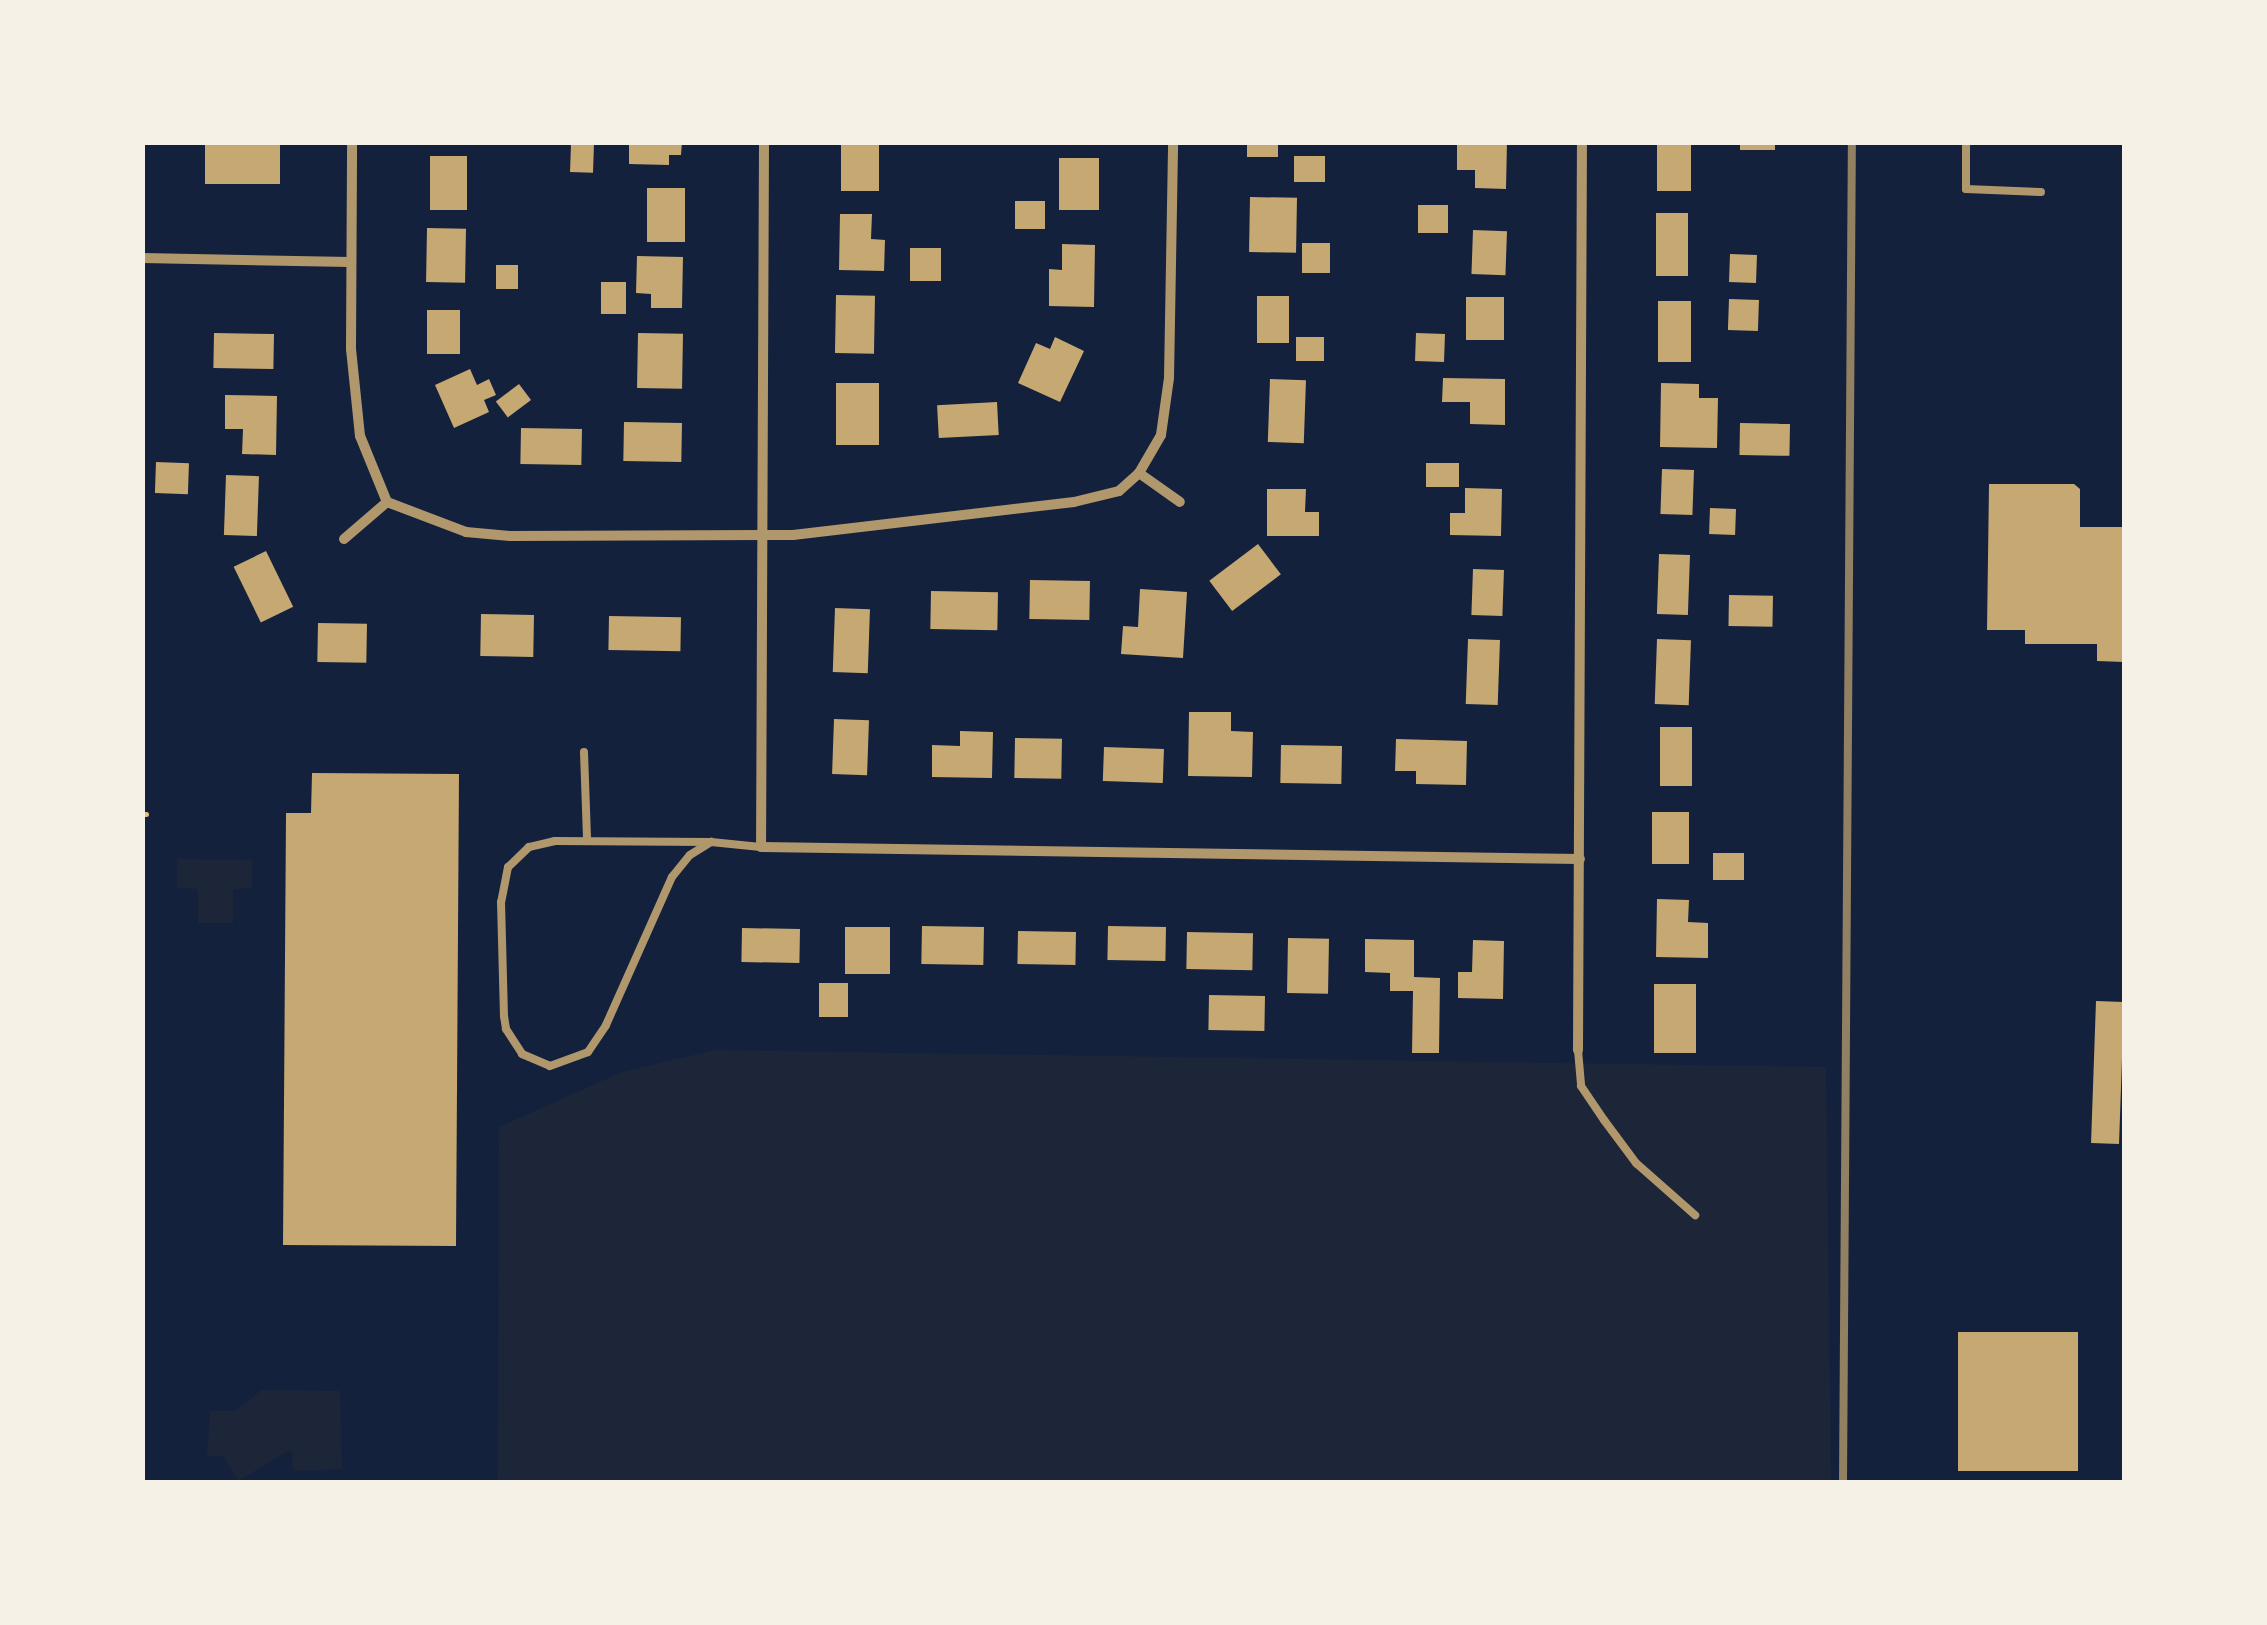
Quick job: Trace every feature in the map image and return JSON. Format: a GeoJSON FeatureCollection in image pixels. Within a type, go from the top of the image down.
{"type":"FeatureCollection","features":[{"type":"Feature","properties":{"kind":"street"},"geometry":{"type":"LineString","coordinates":[[352,142],[351,349],[360,436],[387,502],[466,532],[510,536],[793,535],[1074,502],[1120,491],[1139,474],[1161,435],[1170,378],[1173,142]]}},
{"type":"Feature","properties":{"kind":"street"},"geometry":{"type":"LineString","coordinates":[[764,142],[762,847],[1580,859]]}},
{"type":"Feature","properties":{"kind":"street"},"geometry":{"type":"LineString","coordinates":[[1578,1050],[1582,142]]}},
{"type":"Feature","properties":{"kind":"street"},"geometry":{"type":"LineString","coordinates":[[142,258],[350,262]]}},
{"type":"Feature","properties":{"kind":"street"},"geometry":{"type":"LineString","coordinates":[[1139,474],[1180,502]]}},
{"type":"Feature","properties":{"kind":"street"},"geometry":{"type":"LineString","coordinates":[[344,539],[387,502]]}},
{"type":"Feature","properties":{"kind":"lane"},"geometry":{"type":"LineString","coordinates":[[1966,142],[1966,189],[2041,192]]}},
{"type":"Feature","properties":{"kind":"lane"},"geometry":{"type":"LineString","coordinates":[[584,752],[587,840]]}},
{"type":"Feature","properties":{"kind":"lane"},"geometry":{"type":"LineString","coordinates":[[712,842],[690,856],[672,877],[599,1038],[580,1058],[550,1066],[522,1054],[506,1029],[502,902],[508,867],[529,847],[587,840],[712,842],[762,847]]}},
{"type":"Feature","properties":{"kind":"lane"},"geometry":{"type":"LineString","coordinates":[[1578,1050],[1581,1086],[1604,1120],[1636,1162],[1695,1215]]}},
{"type":"Feature","properties":{"kind":"shaded area"},"geometry":{"type":"Polygon","coordinates":[[[177,859],[252,860],[252,888],[233,889],[233,923],[198,923],[198,889],[177,888],[177,859]]]}},
{"type":"Feature","properties":{"kind":"shaded area"},"geometry":{"type":"Polygon","coordinates":[[[715,1050],[1826,1067],[1831,1482],[498,1482],[499,1127],[622,1072],[715,1050]]]}},
{"type":"Feature","properties":{"kind":"shaded area"},"geometry":{"type":"Polygon","coordinates":[[[262,1390],[340,1391],[342,1469],[293,1471],[292,1451],[288,1451],[238,1481],[224,1456],[207,1456],[210,1411],[235,1411],[262,1390]]]}},
{"type":"Feature","properties":{"kind":"building"},"geometry":{"type":"Polygon","coordinates":[[[205,142],[280,142],[280,184],[205,184],[205,142]]]}},
{"type":"Feature","properties":{"kind":"building"},"geometry":{"type":"Polygon","coordinates":[[[629,142],[682,142],[681,155],[669,155],[669,165],[629,164],[629,142]]]}},
{"type":"Feature","properties":{"kind":"building"},"geometry":{"type":"Polygon","coordinates":[[[841,142],[879,142],[879,191],[841,191],[841,142]]]}},
{"type":"Feature","properties":{"kind":"building"},"geometry":{"type":"Polygon","coordinates":[[[1247,142],[1278,142],[1278,157],[1247,157],[1247,142]]]}},
{"type":"Feature","properties":{"kind":"building"},"geometry":{"type":"Polygon","coordinates":[[[1507,142],[1506,189],[1475,188],[1475,170],[1457,170],[1457,143],[1507,142]]]}},
{"type":"Feature","properties":{"kind":"building"},"geometry":{"type":"Polygon","coordinates":[[[1657,142],[1691,142],[1691,191],[1657,191],[1657,142]]]}},
{"type":"Feature","properties":{"kind":"building"},"geometry":{"type":"Polygon","coordinates":[[[1740,142],[1775,142],[1775,150],[1740,150],[1740,142]]]}},
{"type":"Feature","properties":{"kind":"building"},"geometry":{"type":"Polygon","coordinates":[[[571,144],[594,145],[593,173],[570,172],[571,144]]]}},
{"type":"Feature","properties":{"kind":"building"},"geometry":{"type":"Polygon","coordinates":[[[430,156],[467,156],[467,210],[430,210],[430,156]]]}},
{"type":"Feature","properties":{"kind":"building"},"geometry":{"type":"Polygon","coordinates":[[[1294,156],[1325,156],[1325,182],[1294,182],[1294,156]]]}},
{"type":"Feature","properties":{"kind":"building"},"geometry":{"type":"Polygon","coordinates":[[[1059,158],[1099,158],[1099,210],[1059,210],[1059,158]]]}},
{"type":"Feature","properties":{"kind":"building"},"geometry":{"type":"Polygon","coordinates":[[[647,188],[685,188],[685,242],[647,242],[647,188]]]}},
{"type":"Feature","properties":{"kind":"building"},"geometry":{"type":"Polygon","coordinates":[[[1250,197],[1297,198],[1296,253],[1249,252],[1250,197]]]}},
{"type":"Feature","properties":{"kind":"building"},"geometry":{"type":"Polygon","coordinates":[[[1015,201],[1045,201],[1045,229],[1015,229],[1015,201]]]}},
{"type":"Feature","properties":{"kind":"building"},"geometry":{"type":"Polygon","coordinates":[[[1418,205],[1448,205],[1448,233],[1418,233],[1418,205]]]}},
{"type":"Feature","properties":{"kind":"building"},"geometry":{"type":"Polygon","coordinates":[[[1656,213],[1688,213],[1688,276],[1656,276],[1656,213]]]}},
{"type":"Feature","properties":{"kind":"building"},"geometry":{"type":"Polygon","coordinates":[[[840,214],[872,214],[871,239],[885,240],[884,271],[839,270],[840,214]]]}},
{"type":"Feature","properties":{"kind":"building"},"geometry":{"type":"Polygon","coordinates":[[[427,228],[466,229],[465,283],[426,282],[427,228]]]}},
{"type":"Feature","properties":{"kind":"building"},"geometry":{"type":"Polygon","coordinates":[[[1473,230],[1507,231],[1505,275],[1471,274],[1473,230]]]}},
{"type":"Feature","properties":{"kind":"building"},"geometry":{"type":"Polygon","coordinates":[[[1302,243],[1330,243],[1330,273],[1302,273],[1302,243]]]}},
{"type":"Feature","properties":{"kind":"building"},"geometry":{"type":"Polygon","coordinates":[[[1062,244],[1095,245],[1094,307],[1049,306],[1049,269],[1062,270],[1062,244]]]}},
{"type":"Feature","properties":{"kind":"building"},"geometry":{"type":"Polygon","coordinates":[[[910,248],[941,248],[941,281],[910,281],[910,248]]]}},
{"type":"Feature","properties":{"kind":"building"},"geometry":{"type":"Polygon","coordinates":[[[1730,254],[1757,255],[1756,283],[1729,282],[1730,254]]]}},
{"type":"Feature","properties":{"kind":"building"},"geometry":{"type":"Polygon","coordinates":[[[637,256],[683,257],[682,308],[651,308],[651,294],[636,293],[637,256]]]}},
{"type":"Feature","properties":{"kind":"building"},"geometry":{"type":"Polygon","coordinates":[[[496,265],[518,265],[518,289],[496,289],[496,265]]]}},
{"type":"Feature","properties":{"kind":"building"},"geometry":{"type":"Polygon","coordinates":[[[601,282],[626,282],[626,314],[601,314],[601,282]]]}},
{"type":"Feature","properties":{"kind":"building"},"geometry":{"type":"Polygon","coordinates":[[[836,295],[875,296],[874,354],[835,353],[836,295]]]}},
{"type":"Feature","properties":{"kind":"building"},"geometry":{"type":"Polygon","coordinates":[[[1257,296],[1289,296],[1289,343],[1257,343],[1257,296]]]}},
{"type":"Feature","properties":{"kind":"building"},"geometry":{"type":"Polygon","coordinates":[[[1466,297],[1504,297],[1504,340],[1466,340],[1466,297]]]}},
{"type":"Feature","properties":{"kind":"building"},"geometry":{"type":"Polygon","coordinates":[[[1729,299],[1759,300],[1758,331],[1728,330],[1729,299]]]}},
{"type":"Feature","properties":{"kind":"building"},"geometry":{"type":"Polygon","coordinates":[[[1658,301],[1691,301],[1691,362],[1658,362],[1658,301]]]}},
{"type":"Feature","properties":{"kind":"building"},"geometry":{"type":"Polygon","coordinates":[[[427,310],[460,310],[460,354],[427,354],[427,310]]]}},
{"type":"Feature","properties":{"kind":"building"},"geometry":{"type":"Polygon","coordinates":[[[214,333],[274,334],[273,369],[213,368],[214,333]]]}},
{"type":"Feature","properties":{"kind":"building"},"geometry":{"type":"Polygon","coordinates":[[[638,333],[683,334],[682,389],[637,388],[638,333]]]}},
{"type":"Feature","properties":{"kind":"building"},"geometry":{"type":"Polygon","coordinates":[[[1416,333],[1445,334],[1444,362],[1415,361],[1416,333]]]}},
{"type":"Feature","properties":{"kind":"building"},"geometry":{"type":"Polygon","coordinates":[[[1055,337],[1084,351],[1060,402],[1018,383],[1036,343],[1050,349],[1055,337]]]}},
{"type":"Feature","properties":{"kind":"building"},"geometry":{"type":"Polygon","coordinates":[[[1296,337],[1324,337],[1324,361],[1296,361],[1296,337]]]}},
{"type":"Feature","properties":{"kind":"building"},"geometry":{"type":"Polygon","coordinates":[[[470,369],[477,385],[489,379],[496,395],[484,400],[489,412],[454,428],[435,385],[470,369]]]}},
{"type":"Feature","properties":{"kind":"building"},"geometry":{"type":"Polygon","coordinates":[[[1443,378],[1505,379],[1505,425],[1470,424],[1470,402],[1442,402],[1443,378]]]}},
{"type":"Feature","properties":{"kind":"building"},"geometry":{"type":"Polygon","coordinates":[[[1270,379],[1306,380],[1304,443],[1268,442],[1270,379]]]}},
{"type":"Feature","properties":{"kind":"building"},"geometry":{"type":"Polygon","coordinates":[[[836,383],[879,383],[879,445],[836,445],[836,383]]]}},
{"type":"Feature","properties":{"kind":"building"},"geometry":{"type":"Polygon","coordinates":[[[1661,383],[1699,384],[1699,398],[1718,398],[1717,448],[1660,447],[1661,383]]]}},
{"type":"Feature","properties":{"kind":"building"},"geometry":{"type":"Polygon","coordinates":[[[519,384],[531,400],[508,417],[496,401],[519,384]]]}},
{"type":"Feature","properties":{"kind":"building"},"geometry":{"type":"Polygon","coordinates":[[[225,395],[277,396],[276,455],[242,454],[243,429],[225,429],[225,395]]]}},
{"type":"Feature","properties":{"kind":"building"},"geometry":{"type":"Polygon","coordinates":[[[997,402],[999,435],[939,438],[937,405],[997,402]]]}},
{"type":"Feature","properties":{"kind":"building"},"geometry":{"type":"Polygon","coordinates":[[[624,422],[682,423],[681,462],[623,461],[624,422]]]}},
{"type":"Feature","properties":{"kind":"building"},"geometry":{"type":"Polygon","coordinates":[[[1740,423],[1790,424],[1789,456],[1739,455],[1740,423]]]}},
{"type":"Feature","properties":{"kind":"building"},"geometry":{"type":"Polygon","coordinates":[[[521,428],[582,429],[581,465],[520,464],[521,428]]]}},
{"type":"Feature","properties":{"kind":"building"},"geometry":{"type":"Polygon","coordinates":[[[156,462],[189,463],[188,494],[155,493],[156,462]]]}},
{"type":"Feature","properties":{"kind":"building"},"geometry":{"type":"Polygon","coordinates":[[[1426,463],[1459,463],[1459,487],[1426,487],[1426,463]]]}},
{"type":"Feature","properties":{"kind":"building"},"geometry":{"type":"Polygon","coordinates":[[[1662,469],[1694,470],[1692,515],[1660,514],[1662,469]]]}},
{"type":"Feature","properties":{"kind":"building"},"geometry":{"type":"Polygon","coordinates":[[[226,475],[259,476],[257,536],[224,535],[226,475]]]}},
{"type":"Feature","properties":{"kind":"building"},"geometry":{"type":"Polygon","coordinates":[[[1989,484],[2074,484],[2080,489],[2080,527],[2124,527],[2124,662],[2097,661],[2097,644],[2025,644],[2025,630],[1987,630],[1989,484]]]}},
{"type":"Feature","properties":{"kind":"building"},"geometry":{"type":"Polygon","coordinates":[[[1465,488],[1502,489],[1501,536],[1450,535],[1450,513],[1465,513],[1465,488]]]}},
{"type":"Feature","properties":{"kind":"building"},"geometry":{"type":"Polygon","coordinates":[[[1267,489],[1306,489],[1305,512],[1319,512],[1319,536],[1267,536],[1267,489]]]}},
{"type":"Feature","properties":{"kind":"building"},"geometry":{"type":"Polygon","coordinates":[[[1710,508],[1736,509],[1735,535],[1709,534],[1710,508]]]}},
{"type":"Feature","properties":{"kind":"building"},"geometry":{"type":"Polygon","coordinates":[[[1258,544],[1281,574],[1232,611],[1209,581],[1258,544]]]}},
{"type":"Feature","properties":{"kind":"building"},"geometry":{"type":"Polygon","coordinates":[[[266,551],[293,607],[261,623],[234,567],[266,551]]]}},
{"type":"Feature","properties":{"kind":"building"},"geometry":{"type":"Polygon","coordinates":[[[1659,554],[1690,555],[1688,615],[1657,614],[1659,554]]]}},
{"type":"Feature","properties":{"kind":"building"},"geometry":{"type":"Polygon","coordinates":[[[1473,569],[1504,570],[1502,616],[1471,615],[1473,569]]]}},
{"type":"Feature","properties":{"kind":"building"},"geometry":{"type":"Polygon","coordinates":[[[1030,580],[1090,581],[1089,620],[1029,619],[1030,580]]]}},
{"type":"Feature","properties":{"kind":"building"},"geometry":{"type":"Polygon","coordinates":[[[1140,589],[1187,592],[1183,658],[1121,654],[1123,626],[1138,627],[1140,589]]]}},
{"type":"Feature","properties":{"kind":"building"},"geometry":{"type":"Polygon","coordinates":[[[931,591],[998,592],[997,630],[930,629],[931,591]]]}},
{"type":"Feature","properties":{"kind":"building"},"geometry":{"type":"Polygon","coordinates":[[[1729,595],[1773,596],[1772,627],[1728,626],[1729,595]]]}},
{"type":"Feature","properties":{"kind":"building"},"geometry":{"type":"Polygon","coordinates":[[[835,608],[870,609],[868,673],[833,672],[835,608]]]}},
{"type":"Feature","properties":{"kind":"building"},"geometry":{"type":"Polygon","coordinates":[[[481,614],[534,615],[533,657],[480,656],[481,614]]]}},
{"type":"Feature","properties":{"kind":"building"},"geometry":{"type":"Polygon","coordinates":[[[609,616],[681,617],[680,651],[608,650],[609,616]]]}},
{"type":"Feature","properties":{"kind":"building"},"geometry":{"type":"Polygon","coordinates":[[[318,623],[367,624],[366,663],[317,662],[318,623]]]}},
{"type":"Feature","properties":{"kind":"building"},"geometry":{"type":"Polygon","coordinates":[[[1468,639],[1500,640],[1498,705],[1466,704],[1468,639]]]}},
{"type":"Feature","properties":{"kind":"building"},"geometry":{"type":"Polygon","coordinates":[[[1657,639],[1691,640],[1689,705],[1655,704],[1657,639]]]}},
{"type":"Feature","properties":{"kind":"building"},"geometry":{"type":"Polygon","coordinates":[[[1189,712],[1231,712],[1231,731],[1253,732],[1252,777],[1188,776],[1189,712]]]}},
{"type":"Feature","properties":{"kind":"building"},"geometry":{"type":"Polygon","coordinates":[[[834,719],[869,720],[867,775],[832,774],[834,719]]]}},
{"type":"Feature","properties":{"kind":"building"},"geometry":{"type":"Polygon","coordinates":[[[1660,727],[1692,727],[1692,786],[1660,786],[1660,727]]]}},
{"type":"Feature","properties":{"kind":"building"},"geometry":{"type":"Polygon","coordinates":[[[960,731],[993,732],[992,778],[932,777],[932,745],[960,746],[960,731]]]}},
{"type":"Feature","properties":{"kind":"building"},"geometry":{"type":"Polygon","coordinates":[[[1015,738],[1062,739],[1061,779],[1014,778],[1015,738]]]}},
{"type":"Feature","properties":{"kind":"building"},"geometry":{"type":"Polygon","coordinates":[[[1396,739],[1467,741],[1466,785],[1416,784],[1416,771],[1395,771],[1396,739]]]}},
{"type":"Feature","properties":{"kind":"building"},"geometry":{"type":"Polygon","coordinates":[[[1281,745],[1342,746],[1341,784],[1280,783],[1281,745]]]}},
{"type":"Feature","properties":{"kind":"building"},"geometry":{"type":"Polygon","coordinates":[[[1104,747],[1164,749],[1163,783],[1103,781],[1104,747]]]}},
{"type":"Feature","properties":{"kind":"building"},"geometry":{"type":"Polygon","coordinates":[[[312,773],[459,774],[456,1246],[283,1245],[286,813],[311,813],[312,773]]]}},
{"type":"Feature","properties":{"kind":"building"},"geometry":{"type":"Polygon","coordinates":[[[1652,812],[1689,812],[1689,864],[1652,864],[1652,812]]]}},
{"type":"Feature","properties":{"kind":"building"},"geometry":{"type":"Polygon","coordinates":[[[1713,853],[1744,853],[1744,880],[1713,880],[1713,853]]]}},
{"type":"Feature","properties":{"kind":"building"},"geometry":{"type":"Polygon","coordinates":[[[1657,899],[1689,900],[1688,922],[1708,923],[1708,958],[1656,957],[1657,899]]]}},
{"type":"Feature","properties":{"kind":"building"},"geometry":{"type":"Polygon","coordinates":[[[922,926],[984,927],[983,965],[921,964],[922,926]]]}},
{"type":"Feature","properties":{"kind":"building"},"geometry":{"type":"Polygon","coordinates":[[[1108,926],[1166,927],[1165,961],[1107,960],[1108,926]]]}},
{"type":"Feature","properties":{"kind":"building"},"geometry":{"type":"Polygon","coordinates":[[[845,927],[890,927],[890,974],[845,974],[845,927]]]}},
{"type":"Feature","properties":{"kind":"building"},"geometry":{"type":"Polygon","coordinates":[[[742,928],[800,929],[799,963],[741,962],[742,928]]]}},
{"type":"Feature","properties":{"kind":"building"},"geometry":{"type":"Polygon","coordinates":[[[1018,931],[1076,932],[1075,965],[1017,964],[1018,931]]]}},
{"type":"Feature","properties":{"kind":"building"},"geometry":{"type":"Polygon","coordinates":[[[1187,932],[1253,933],[1252,970],[1186,969],[1187,932]]]}},
{"type":"Feature","properties":{"kind":"building"},"geometry":{"type":"Polygon","coordinates":[[[1288,938],[1329,939],[1328,994],[1287,993],[1288,938]]]}},
{"type":"Feature","properties":{"kind":"building"},"geometry":{"type":"Polygon","coordinates":[[[1365,939],[1414,940],[1414,977],[1440,978],[1439,1053],[1412,1053],[1413,991],[1390,991],[1390,973],[1365,972],[1365,939]]]}},
{"type":"Feature","properties":{"kind":"building"},"geometry":{"type":"Polygon","coordinates":[[[1473,940],[1504,941],[1503,999],[1458,998],[1458,972],[1472,972],[1473,940]]]}},
{"type":"Feature","properties":{"kind":"building"},"geometry":{"type":"Polygon","coordinates":[[[819,983],[848,983],[848,1017],[819,1017],[819,983]]]}},
{"type":"Feature","properties":{"kind":"building"},"geometry":{"type":"Polygon","coordinates":[[[1654,984],[1696,984],[1696,1053],[1654,1053],[1654,984]]]}},
{"type":"Feature","properties":{"kind":"building"},"geometry":{"type":"Polygon","coordinates":[[[1209,995],[1265,996],[1264,1031],[1208,1030],[1209,995]]]}},
{"type":"Feature","properties":{"kind":"building"},"geometry":{"type":"Polygon","coordinates":[[[2096,1001],[2124,1002],[2119,1144],[2091,1143],[2096,1001]]]}},
{"type":"Feature","properties":{"kind":"building"},"geometry":{"type":"Polygon","coordinates":[[[1958,1332],[2078,1332],[2078,1471],[1958,1471],[1958,1332]]]}},
{"type":"Feature","properties":{"kind":"railway"},"geometry":{"type":"LineString","coordinates":[[1843,1482],[1852,142]]}}]}
